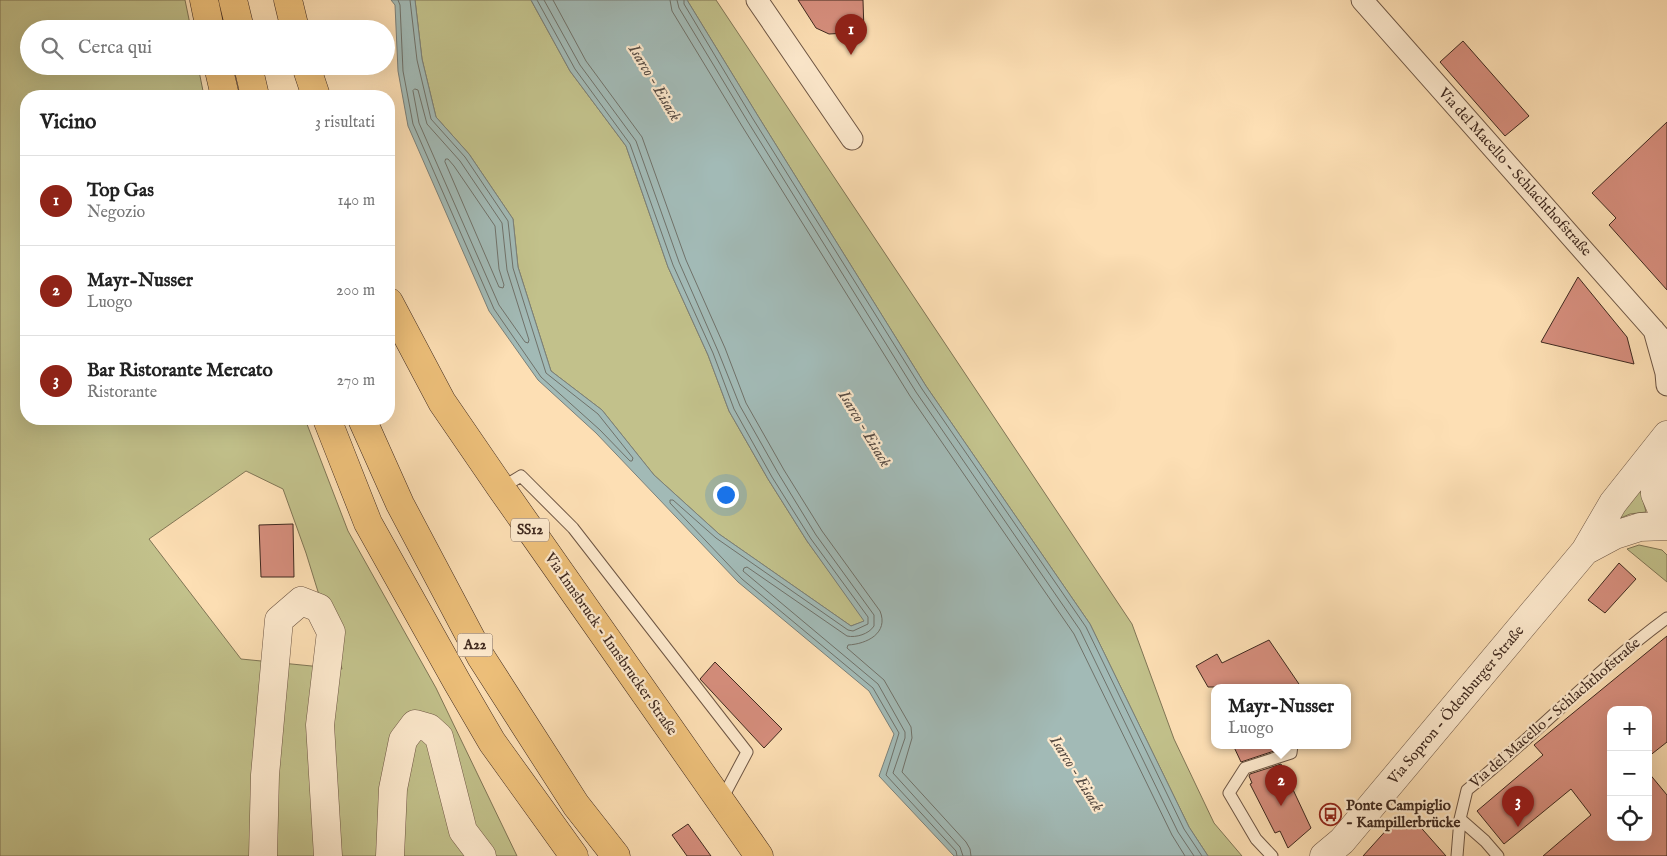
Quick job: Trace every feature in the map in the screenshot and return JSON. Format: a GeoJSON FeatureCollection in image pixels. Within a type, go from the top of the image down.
{"type":"FeatureCollection","features":[{"type":"Feature","properties":{"kind":"main road"},"geometry":{"type":"LineString","coordinates":[[204,0],[208,20]]}},
{"type":"Feature","properties":{"kind":"main road"},"geometry":{"type":"LineString","coordinates":[[233,0],[238,20]]}},
{"type":"Feature","properties":{"kind":"main road"},"geometry":{"type":"LineString","coordinates":[[288,0],[293,20]]}},
{"type":"Feature","properties":{"kind":"main road"},"geometry":{"type":"LineString","coordinates":[[220,75],[224,90]]}},
{"type":"Feature","properties":{"kind":"main road"},"geometry":{"type":"LineString","coordinates":[[250,75],[254,90]]}},
{"type":"Feature","properties":{"kind":"main road"},"geometry":{"type":"LineString","coordinates":[[309,75],[314,90]]}},
{"type":"Feature","properties":{"kind":"main road","name":"Via Innsbruck - Innsbrucker Straße"},"geometry":{"type":"LineString","coordinates":[[395,313],[442,402],[759,856]]}},
{"type":"Feature","properties":{"kind":"main road","name":"A22"},"geometry":{"type":"LineString","coordinates":[[329,425],[368,523],[452,673],[492,742],[574,856]]}},
{"type":"Feature","properties":{"kind":"main road","name":"A22"},"geometry":{"type":"LineString","coordinates":[[365,425],[400,504],[482,657],[576,805],[616,856]]}},
{"type":"Feature","properties":{"kind":"street"},"geometry":{"type":"LineString","coordinates":[[757,0],[852,139]]}},
{"type":"Feature","properties":{"kind":"street","name":"Via del Macello - Schlachthofstraße"},"geometry":{"type":"LineString","coordinates":[[1362,0],[1661,337]]}},
{"type":"Feature","properties":{"kind":"street"},"geometry":{"type":"LineString","coordinates":[[1661,337],[1667,385]]}},
{"type":"Feature","properties":{"kind":"street"},"geometry":{"type":"LineString","coordinates":[[1585,551],[1615,535],[1640,527],[1667,524],[1655,494],[1654,462],[1667,434]]}},
{"type":"Feature","properties":{"kind":"street"},"geometry":{"type":"LineString","coordinates":[[1585,551],[1613,503],[1667,434]]}},
{"type":"Feature","properties":{"kind":"street","name":"Via Sopron - Ödenburger Straße"},"geometry":{"type":"LineString","coordinates":[[1324,856],[1342,841],[1585,551]]}},
{"type":"Feature","properties":{"kind":"street"},"geometry":{"type":"LineString","coordinates":[[263,856],[265,775],[279,620],[302,601],[319,608],[331,632],[320,725],[328,856]]}},
{"type":"Feature","properties":{"kind":"street"},"geometry":{"type":"LineString","coordinates":[[390,856],[393,788],[402,740],[415,724],[429,728],[439,738],[463,831],[482,856]]}},
{"type":"Feature","properties":{"kind":"lane"},"geometry":{"type":"LineString","coordinates":[[501,488],[521,476],[572,528],[747,752],[721,802]]}},
{"type":"Feature","properties":{"kind":"lane","name":"Via del Macello - Schlachthofstraße"},"geometry":{"type":"LineString","coordinates":[[1457,856],[1460,819],[1467,790],[1651,629],[1667,618]]}},
{"type":"Feature","properties":{"kind":"lane"},"geometry":{"type":"LineString","coordinates":[[1272,856],[1256,839],[1229,794],[1245,768],[1291,753],[1292,749]]}},
{"type":"Feature","properties":{"kind":"lane"},"geometry":{"type":"LineString","coordinates":[[1460,819],[1485,840],[1498,856]]}},
{"type":"Feature","properties":{"kind":"shaded area"},"geometry":{"type":"Polygon","coordinates":[[[0,0],[185,0],[189,20],[20,20],[20,75],[200,75],[203,90],[20,90],[20,425],[307,425],[348,531],[436,688],[517,856],[0,856],[0,0]],[[246,471],[149,539],[241,659],[342,669],[306,553],[283,489],[246,471]]]}},
{"type":"Feature","properties":{"kind":"shaded area"},"geometry":{"type":"Polygon","coordinates":[[[415,0],[531,0],[570,71],[626,146],[668,267],[708,355],[729,411],[768,479],[807,541],[865,621],[851,626],[719,534],[654,475],[602,410],[551,371],[518,267],[513,219],[469,154],[436,117],[422,59],[415,0]]]}},
{"type":"Feature","properties":{"kind":"shaded area"},"geometry":{"type":"Polygon","coordinates":[[[687,0],[716,0],[1132,624],[1174,739],[1214,823],[1242,856],[1208,856],[1189,827],[1090,624],[926,386],[687,0]]]}},
{"type":"Feature","properties":{"kind":"shaded area"},"geometry":{"type":"Polygon","coordinates":[[[1640,488],[1646,512],[1630,514],[1611,522],[1640,488]]]}},
{"type":"Feature","properties":{"kind":"shaded area"},"geometry":{"type":"Polygon","coordinates":[[[1639,545],[1662,550],[1667,555],[1667,582],[1627,549],[1639,545]]]}},
{"type":"Feature","properties":{"kind":"water","name":"Isarco - Eisack"},"geometry":{"type":"Polygon","coordinates":[[[391,0],[415,0],[422,59],[436,117],[469,154],[513,219],[518,267],[551,371],[602,410],[654,475],[719,534],[851,626],[864,621],[807,541],[768,479],[729,411],[708,355],[668,267],[626,146],[570,71],[531,0],[687,0],[926,386],[1090,624],[1189,827],[1208,856],[954,856],[879,776],[894,734],[869,691],[738,582],[596,433],[538,380],[489,311],[408,126],[398,71],[395,5],[391,0]]]}},
{"type":"Feature","properties":{"kind":"building"},"geometry":{"type":"Polygon","coordinates":[[[798,0],[863,0],[864,32],[829,34],[816,28],[798,0]]]}},
{"type":"Feature","properties":{"kind":"building"},"geometry":{"type":"Polygon","coordinates":[[[1463,41],[1529,116],[1505,136],[1440,62],[1463,41]]]}},
{"type":"Feature","properties":{"kind":"building"},"geometry":{"type":"Polygon","coordinates":[[[1667,122],[1667,290],[1609,225],[1616,218],[1592,193],[1667,122]]]}},
{"type":"Feature","properties":{"kind":"building"},"geometry":{"type":"Polygon","coordinates":[[[1578,277],[1627,337],[1634,364],[1541,342],[1578,277]]]}},
{"type":"Feature","properties":{"kind":"building"},"geometry":{"type":"Polygon","coordinates":[[[293,524],[294,577],[261,577],[259,525],[293,524]]]}},
{"type":"Feature","properties":{"kind":"building"},"geometry":{"type":"Polygon","coordinates":[[[1619,563],[1636,579],[1605,613],[1588,600],[1619,563]]]}},
{"type":"Feature","properties":{"kind":"building"},"geometry":{"type":"Polygon","coordinates":[[[1667,636],[1667,742],[1652,754],[1652,706],[1607,706],[1607,841],[1652,841],[1652,777],[1667,795],[1667,856],[1543,856],[1591,815],[1571,789],[1504,844],[1477,811],[1543,755],[1534,745],[1667,636]]]}},
{"type":"Feature","properties":{"kind":"building"},"geometry":{"type":"Polygon","coordinates":[[[1269,640],[1299,684],[1211,684],[1211,687],[1208,687],[1196,666],[1217,654],[1222,663],[1269,640]]]}},
{"type":"Feature","properties":{"kind":"building"},"geometry":{"type":"Polygon","coordinates":[[[715,662],[782,729],[764,748],[700,679],[715,662]]]}},
{"type":"Feature","properties":{"kind":"building"},"geometry":{"type":"Polygon","coordinates":[[[1235,749],[1273,749],[1274,751],[1241,762],[1235,749]]]}},
{"type":"Feature","properties":{"kind":"building"},"geometry":{"type":"Polygon","coordinates":[[[1281,764],[1311,828],[1288,848],[1280,831],[1275,833],[1250,784],[1252,783],[1249,776],[1250,774],[1281,764]]]}},
{"type":"Feature","properties":{"kind":"building"},"geometry":{"type":"Polygon","coordinates":[[[1399,816],[1410,824],[1416,822],[1446,856],[1363,856],[1399,816]]]}},
{"type":"Feature","properties":{"kind":"building"},"geometry":{"type":"Polygon","coordinates":[[[688,824],[711,856],[687,856],[672,835],[688,824]]]}},
{"type":"Feature","properties":{"kind":"place","name":"Top Gas"},"geometry":{"type":"Point","coordinates":[851,55]}},
{"type":"Feature","properties":{"kind":"place","name":"Mayr-Nusser"},"geometry":{"type":"Point","coordinates":[1281,806]}},
{"type":"Feature","properties":{"kind":"place","name":"Ponte Campiglio - Kampillerbrücke"},"geometry":{"type":"Point","coordinates":[1330,814]}},
{"type":"Feature","properties":{"kind":"place","name":"Bar Ristorante Mercato"},"geometry":{"type":"Point","coordinates":[1518,827]}}]}
